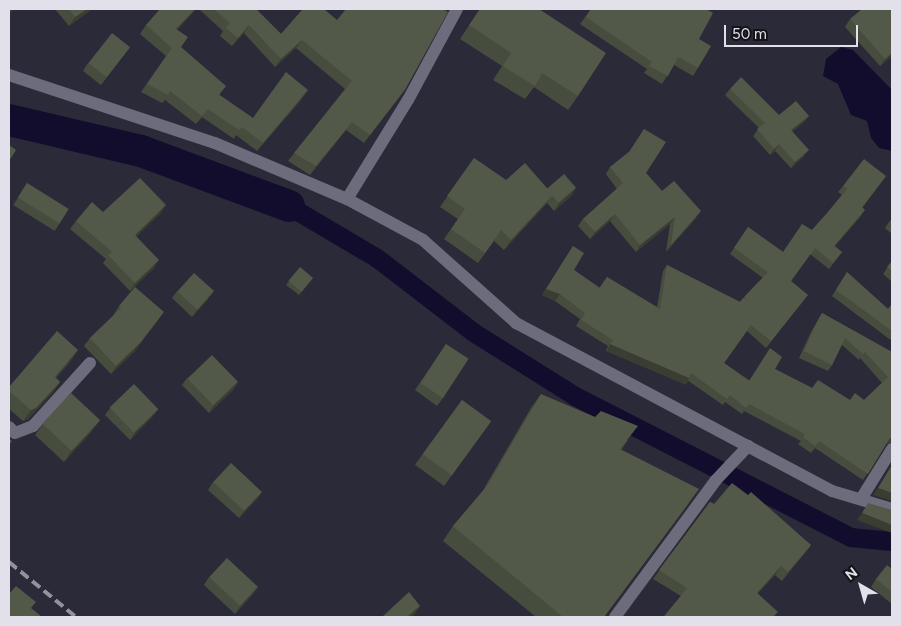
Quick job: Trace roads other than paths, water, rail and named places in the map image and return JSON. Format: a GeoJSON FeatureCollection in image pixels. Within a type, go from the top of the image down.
{"type":"FeatureCollection","features":[{"type":"Feature","properties":{"kind":"street"},"geometry":{"type":"LineString","coordinates":[[347,199],[408,100],[457,9]]}},
{"type":"Feature","properties":{"kind":"street"},"geometry":{"type":"LineString","coordinates":[[9,75],[215,143],[347,199],[423,240],[516,323],[832,490],[892,508]]}},
{"type":"Feature","properties":{"kind":"street"},"geometry":{"type":"LineString","coordinates":[[9,427],[15,432],[33,426],[90,363]]}},
{"type":"Feature","properties":{"kind":"street"},"geometry":{"type":"LineString","coordinates":[[615,617],[716,480],[748,446]]}},
{"type":"Feature","properties":{"kind":"street"},"geometry":{"type":"LineString","coordinates":[[861,499],[892,449]]}},
{"type":"Feature","properties":{"kind":"waterway"},"geometry":{"type":"LineString","coordinates":[[9,120],[141,151],[289,206]]}},
{"type":"Feature","properties":{"kind":"waterway"},"geometry":{"type":"LineString","coordinates":[[289,206],[377,258],[473,332],[575,396],[850,537],[892,541]]}},
{"type":"Feature","properties":{"kind":"railway"},"geometry":{"type":"LineString","coordinates":[[9,562],[76,617]]}}]}
